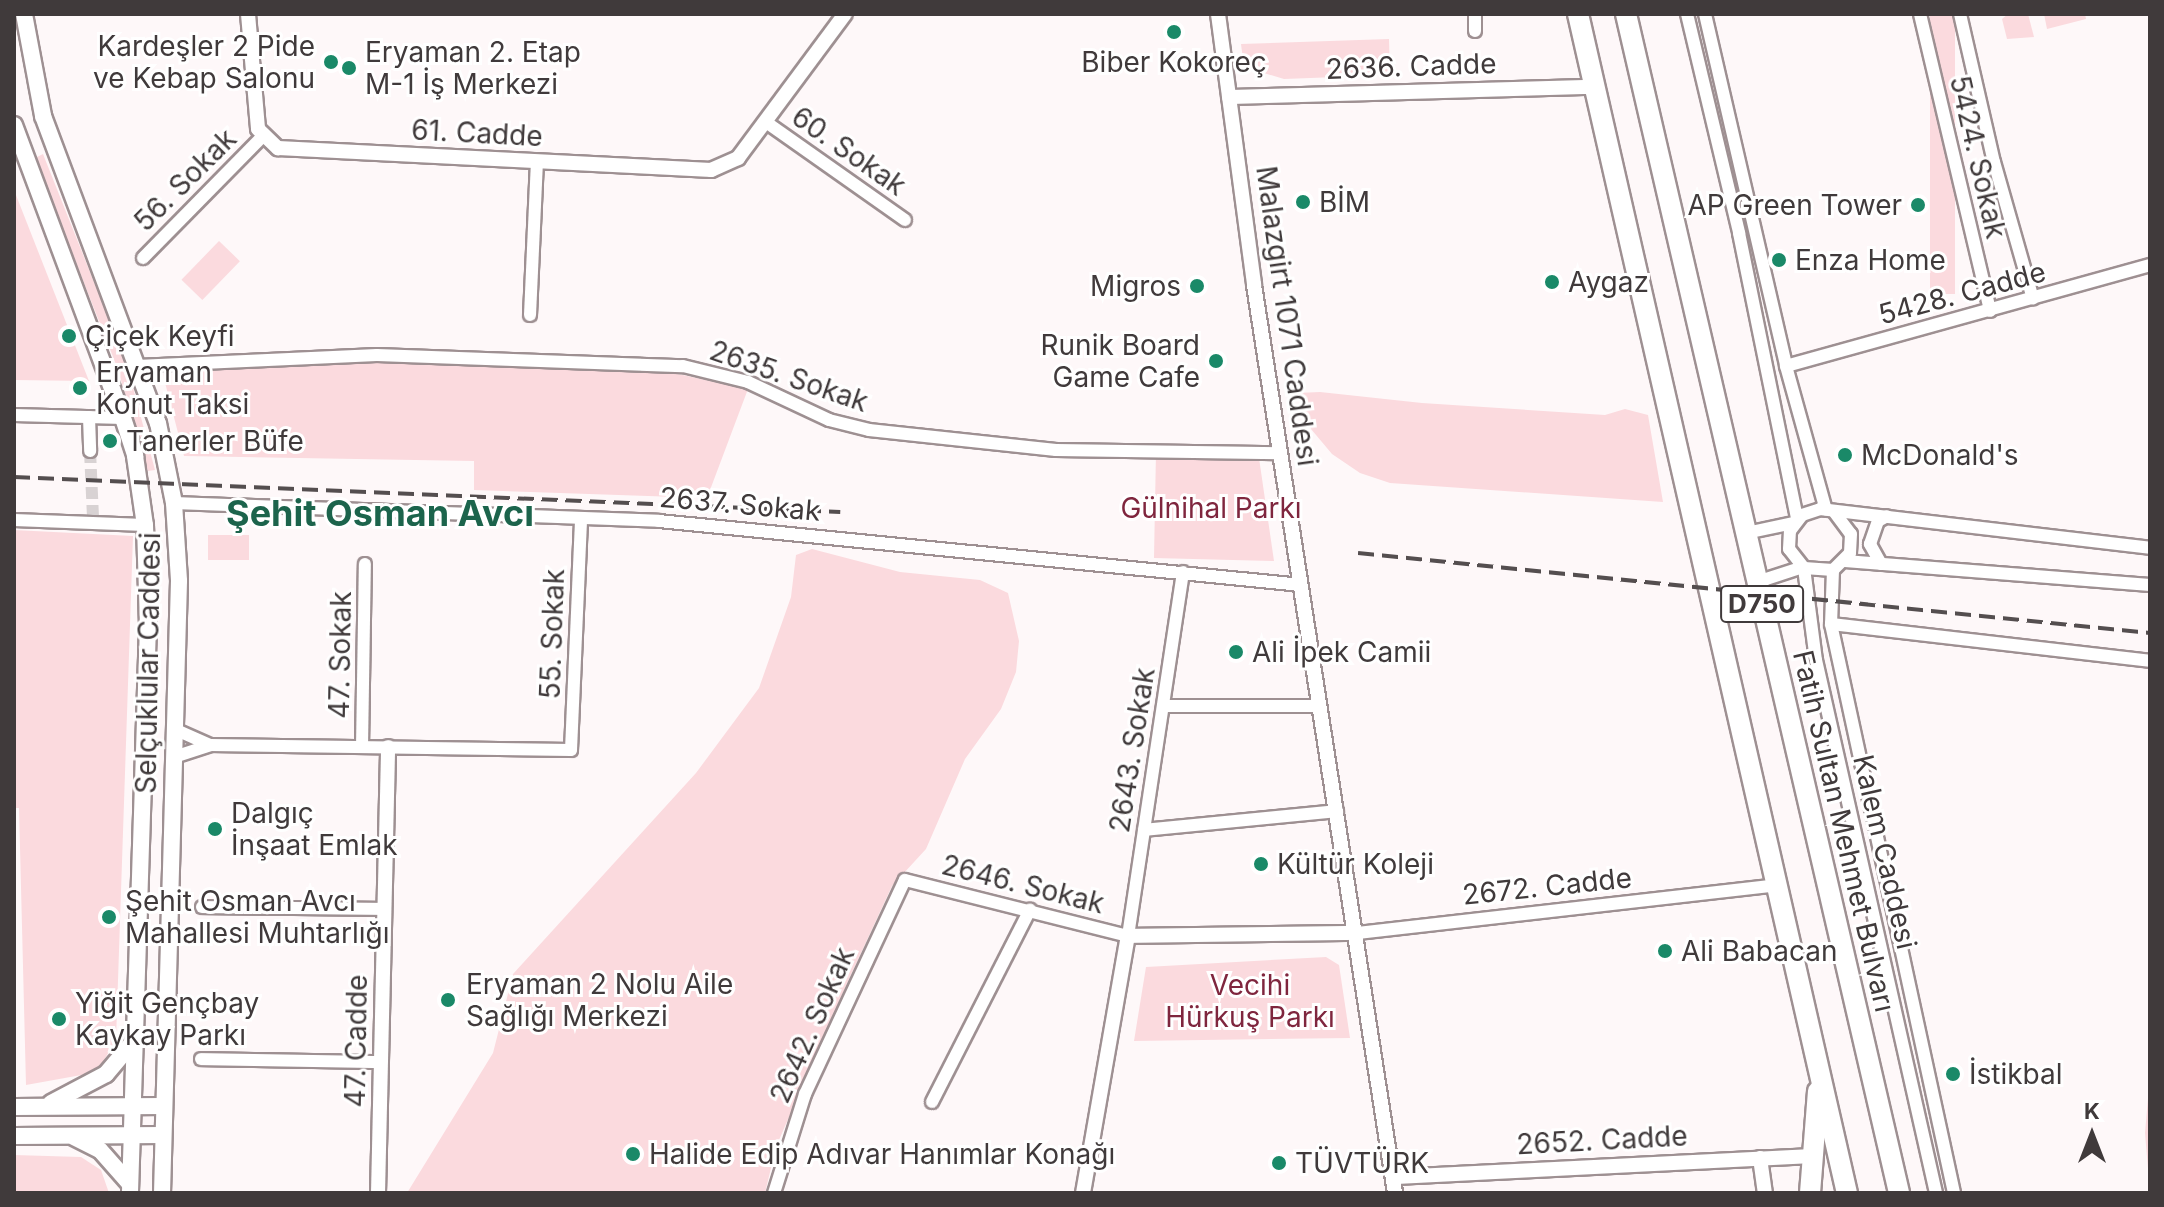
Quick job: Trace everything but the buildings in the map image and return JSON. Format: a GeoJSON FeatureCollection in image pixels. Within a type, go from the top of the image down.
{"type":"FeatureCollection","features":[{"type":"Feature","properties":{"kind":"highway","name":"D750"},"geometry":{"type":"LineString","coordinates":[[1578,14],[1847,1193]]}},
{"type":"Feature","properties":{"kind":"highway","name":"Fatih Sultan Mehmet Bulvarı"},"geometry":{"type":"LineString","coordinates":[[1626,14],[1899,1193]]}},
{"type":"Feature","properties":{"kind":"highway"},"geometry":{"type":"LineString","coordinates":[[1810,1193],[1819,1071]]}},
{"type":"Feature","properties":{"kind":"main road","name":"Selçuklular Caddesi"},"geometry":{"type":"LineString","coordinates":[[24,14],[20,35],[49,134],[158,423],[174,503],[179,581],[162,1193]]}},
{"type":"Feature","properties":{"kind":"main road"},"geometry":{"type":"LineString","coordinates":[[14,79],[33,75]]}},
{"type":"Feature","properties":{"kind":"main road","name":"Selçuklular Caddesi"},"geometry":{"type":"LineString","coordinates":[[15,132],[123,418],[135,456],[145,525],[145,728],[130,1188]]}},
{"type":"Feature","properties":{"kind":"main road"},"geometry":{"type":"LineString","coordinates":[[145,728],[174,729]]}},
{"type":"Feature","properties":{"kind":"main road"},"geometry":{"type":"LineString","coordinates":[[144,757],[174,757]]}},
{"type":"Feature","properties":{"kind":"main road"},"geometry":{"type":"LineString","coordinates":[[42,1107],[106,1074],[134,1040]]}},
{"type":"Feature","properties":{"kind":"main road"},"geometry":{"type":"LineString","coordinates":[[14,1107],[164,1106]]}},
{"type":"Feature","properties":{"kind":"main road"},"geometry":{"type":"LineString","coordinates":[[69,1135],[100,1150],[130,1188]]}},
{"type":"Feature","properties":{"kind":"main road"},"geometry":{"type":"LineString","coordinates":[[14,1136],[163,1135]]}},
{"type":"Feature","properties":{"kind":"street"},"geometry":{"type":"LineString","coordinates":[[248,14],[262,137]]}},
{"type":"Feature","properties":{"kind":"street","name":"61. Cadde"},"geometry":{"type":"LineString","coordinates":[[262,137],[293,150],[695,169],[730,165],[766,122],[845,14]]}},
{"type":"Feature","properties":{"kind":"street","name":"Malazgirt 1071 Caddesi"},"geometry":{"type":"LineString","coordinates":[[1218,14],[1280,453],[1396,1177],[1395,1193]]}},
{"type":"Feature","properties":{"kind":"street"},"geometry":{"type":"LineString","coordinates":[[1475,14],[1475,31]]}},
{"type":"Feature","properties":{"kind":"street"},"geometry":{"type":"LineString","coordinates":[[1687,14],[1739,233],[1796,521],[1789,549],[1804,568]]}},
{"type":"Feature","properties":{"kind":"street"},"geometry":{"type":"LineString","coordinates":[[1705,14],[1786,366],[1830,511],[1851,534],[1845,561],[1833,570],[1804,568],[1757,582]]}},
{"type":"Feature","properties":{"kind":"street","name":"5424. Sokak"},"geometry":{"type":"LineString","coordinates":[[1920,14],[1990,311]]}},
{"type":"Feature","properties":{"kind":"street"},"geometry":{"type":"LineString","coordinates":[[1960,14],[2033,299]]}},
{"type":"Feature","properties":{"kind":"street","name":"2636. Cadde"},"geometry":{"type":"LineString","coordinates":[[1229,97],[1595,87]]}},
{"type":"Feature","properties":{"kind":"street","name":"60. Sokak"},"geometry":{"type":"LineString","coordinates":[[766,122],[905,220]]}},
{"type":"Feature","properties":{"kind":"street","name":"56. Sokak"},"geometry":{"type":"LineString","coordinates":[[143,258],[262,137]]}},
{"type":"Feature","properties":{"kind":"street"},"geometry":{"type":"LineString","coordinates":[[530,315],[537,162]]}},
{"type":"Feature","properties":{"kind":"street","name":"5428. Cadde"},"geometry":{"type":"LineString","coordinates":[[1786,366],[2150,265]]}},
{"type":"Feature","properties":{"kind":"street","name":"2635. Sokak"},"geometry":{"type":"LineString","coordinates":[[137,366],[377,355],[683,366],[748,382],[829,420],[869,430],[1056,450],[1280,453]]}},
{"type":"Feature","properties":{"kind":"street"},"geometry":{"type":"LineString","coordinates":[[14,415],[123,418]]}},
{"type":"Feature","properties":{"kind":"street"},"geometry":{"type":"LineString","coordinates":[[89,417],[90,451]]}},
{"type":"Feature","properties":{"kind":"street","name":"2637. Sokak"},"geometry":{"type":"LineString","coordinates":[[174,503],[581,519],[857,537],[1301,585]]}},
{"type":"Feature","properties":{"kind":"street"},"geometry":{"type":"LineString","coordinates":[[1746,533],[1796,521],[1807,512],[1830,511],[2150,548]]}},
{"type":"Feature","properties":{"kind":"street"},"geometry":{"type":"LineString","coordinates":[[1881,564],[1870,544],[1878,521],[1887,516]]}},
{"type":"Feature","properties":{"kind":"street"},"geometry":{"type":"LineString","coordinates":[[14,520],[93,519],[145,525]]}},
{"type":"Feature","properties":{"kind":"street","name":"55. Sokak"},"geometry":{"type":"LineString","coordinates":[[388,747],[571,750],[581,519]]}},
{"type":"Feature","properties":{"kind":"street"},"geometry":{"type":"LineString","coordinates":[[1845,561],[2150,585]]}},
{"type":"Feature","properties":{"kind":"street","name":"47. Sokak"},"geometry":{"type":"LineString","coordinates":[[362,747],[365,564]]}},
{"type":"Feature","properties":{"kind":"street","name":"Kalem Caddesi"},"geometry":{"type":"LineString","coordinates":[[1804,568],[1816,660],[1936,1193]]}},
{"type":"Feature","properties":{"kind":"street","name":"Kalem Caddesi"},"geometry":{"type":"LineString","coordinates":[[1833,570],[1831,624],[1954,1193]]}},
{"type":"Feature","properties":{"kind":"street","name":"2643. Sokak"},"geometry":{"type":"LineString","coordinates":[[1128,936],[1183,572]]}},
{"type":"Feature","properties":{"kind":"street"},"geometry":{"type":"LineString","coordinates":[[1831,624],[2150,661]]}},
{"type":"Feature","properties":{"kind":"street"},"geometry":{"type":"LineString","coordinates":[[1163,706],[1320,706]]}},
{"type":"Feature","properties":{"kind":"street"},"geometry":{"type":"LineString","coordinates":[[174,729],[210,745]]}},
{"type":"Feature","properties":{"kind":"street"},"geometry":{"type":"LineString","coordinates":[[174,757],[210,745],[388,747]]}},
{"type":"Feature","properties":{"kind":"street","name":"47. Cadde"},"geometry":{"type":"LineString","coordinates":[[378,1193],[388,747]]}},
{"type":"Feature","properties":{"kind":"street"},"geometry":{"type":"LineString","coordinates":[[1144,830],[1337,811]]}},
{"type":"Feature","properties":{"kind":"street","name":"2646. Sokak"},"geometry":{"type":"LineString","coordinates":[[905,880],[1128,936]]}},
{"type":"Feature","properties":{"kind":"street","name":"2642. Sokak"},"geometry":{"type":"LineString","coordinates":[[774,1193],[805,1094],[905,880]]}},
{"type":"Feature","properties":{"kind":"street","name":"2672. Cadde"},"geometry":{"type":"LineString","coordinates":[[1128,936],[1357,933],[1779,885]]}},
{"type":"Feature","properties":{"kind":"street"},"geometry":{"type":"LineString","coordinates":[[202,907],[385,909]]}},
{"type":"Feature","properties":{"kind":"street"},"geometry":{"type":"LineString","coordinates":[[932,1102],[1030,910]]}},
{"type":"Feature","properties":{"kind":"street"},"geometry":{"type":"LineString","coordinates":[[1083,1193],[1128,936]]}},
{"type":"Feature","properties":{"kind":"street"},"geometry":{"type":"LineString","coordinates":[[201,1059],[381,1062]]}},
{"type":"Feature","properties":{"kind":"street","name":"2652. Cadde"},"geometry":{"type":"LineString","coordinates":[[1396,1177],[1812,1156]]}},
{"type":"Feature","properties":{"kind":"street"},"geometry":{"type":"LineString","coordinates":[[1760,1158],[1765,1193]]}},
{"type":"Feature","properties":{"kind":"green space"},"geometry":{"type":"Polygon","coordinates":[[[1930,14],[1955,14],[1955,294],[1930,294],[1930,14]]]}},
{"type":"Feature","properties":{"kind":"green space"},"geometry":{"type":"Polygon","coordinates":[[[2008,14],[2028,14],[2034,37],[2007,39],[2002,19],[2008,14]]]}},
{"type":"Feature","properties":{"kind":"green space"},"geometry":{"type":"Polygon","coordinates":[[[2044,14],[2085,14],[2086,19],[2047,29],[2044,14]]]}},
{"type":"Feature","properties":{"kind":"green space"},"geometry":{"type":"Polygon","coordinates":[[[1389,39],[1390,75],[1284,79],[1244,67],[1241,44],[1389,39]]]}},
{"type":"Feature","properties":{"kind":"green space"},"geometry":{"type":"Polygon","coordinates":[[[43,154],[127,365],[155,470],[148,471],[117,367],[35,158],[43,154]]]}},
{"type":"Feature","properties":{"kind":"green space"},"geometry":{"type":"Polygon","coordinates":[[[14,190],[89,381],[14,380],[14,190]]]}},
{"type":"Feature","properties":{"kind":"green space"},"geometry":{"type":"Polygon","coordinates":[[[219,241],[240,261],[202,300],[181,280],[219,241]]]}},
{"type":"Feature","properties":{"kind":"green space"},"geometry":{"type":"Polygon","coordinates":[[[369,362],[664,371],[748,389],[707,498],[474,490],[474,461],[184,456],[162,371],[369,362]]]}},
{"type":"Feature","properties":{"kind":"green space"},"geometry":{"type":"Polygon","coordinates":[[[1320,392],[1422,403],[1605,415],[1625,409],[1648,415],[1663,502],[1390,483],[1360,473],[1332,454],[1311,429],[1297,393],[1320,392]]]}},
{"type":"Feature","properties":{"kind":"green space","name":"Gülnihal Parkı"},"geometry":{"type":"Polygon","coordinates":[[[1156,452],[1259,458],[1274,561],[1154,558],[1156,452]]]}},
{"type":"Feature","properties":{"kind":"green space"},"geometry":{"type":"Polygon","coordinates":[[[14,530],[133,536],[116,1040],[101,1065],[87,1074],[26,1085],[19,808],[14,808],[14,530]]]}},
{"type":"Feature","properties":{"kind":"green space"},"geometry":{"type":"Polygon","coordinates":[[[208,535],[249,535],[249,560],[208,560],[208,535]]]}},
{"type":"Feature","properties":{"kind":"green space"},"geometry":{"type":"Polygon","coordinates":[[[812,549],[900,572],[980,580],[1008,593],[1019,641],[1016,672],[1001,709],[965,759],[926,849],[892,886],[848,981],[776,1147],[765,1193],[407,1193],[493,1053],[513,974],[696,773],[759,688],[791,597],[796,555],[812,549]]]}},
{"type":"Feature","properties":{"kind":"green space","name":"Vecihi Hürkuş Parkı"},"geometry":{"type":"Polygon","coordinates":[[[1326,957],[1339,965],[1350,1038],[1134,1041],[1146,967],[1326,957]]]}},
{"type":"Feature","properties":{"kind":"green space"},"geometry":{"type":"Polygon","coordinates":[[[2150,1075],[2150,1193],[2145,1133],[2150,1075]]]}},
{"type":"Feature","properties":{"kind":"green space"},"geometry":{"type":"Polygon","coordinates":[[[14,1155],[81,1157],[101,1170],[109,1193],[14,1193],[14,1155]]]}},
{"type":"Feature","properties":{"kind":"tunnel"},"geometry":{"type":"LineString","coordinates":[[90,451],[93,516]]}},
{"type":"Feature","properties":{"kind":"railway"},"geometry":{"type":"LineString","coordinates":[[14,477],[840,512]]}},
{"type":"Feature","properties":{"kind":"railway"},"geometry":{"type":"LineString","coordinates":[[1358,553],[2150,633]]}},
{"type":"Feature","properties":{"kind":"place","name":"Biber Kokoreç"},"geometry":{"type":"Point","coordinates":[1174,32]}},
{"type":"Feature","properties":{"kind":"place","name":"Kardeşler 2 Pide ve Kebap Salonu"},"geometry":{"type":"Point","coordinates":[331,62]}},
{"type":"Feature","properties":{"kind":"place","name":"Eryaman 2. Etap M-1 İş Merkezi"},"geometry":{"type":"Point","coordinates":[349,68]}},
{"type":"Feature","properties":{"kind":"place","name":"BİM"},"geometry":{"type":"Point","coordinates":[1303,202]}},
{"type":"Feature","properties":{"kind":"place","name":"AP Green Tower"},"geometry":{"type":"Point","coordinates":[1918,205]}},
{"type":"Feature","properties":{"kind":"place","name":"Enza Home"},"geometry":{"type":"Point","coordinates":[1779,260]}},
{"type":"Feature","properties":{"kind":"place","name":"Aygaz"},"geometry":{"type":"Point","coordinates":[1552,282]}},
{"type":"Feature","properties":{"kind":"place","name":"Migros"},"geometry":{"type":"Point","coordinates":[1197,286]}},
{"type":"Feature","properties":{"kind":"place","name":"Çiçek Keyfi"},"geometry":{"type":"Point","coordinates":[69,336]}},
{"type":"Feature","properties":{"kind":"place","name":"Runik Board Game Cafe"},"geometry":{"type":"Point","coordinates":[1216,361]}},
{"type":"Feature","properties":{"kind":"place","name":"Eryaman Konut Taksi"},"geometry":{"type":"Point","coordinates":[80,388]}},
{"type":"Feature","properties":{"kind":"place","name":"Tanerler Büfe"},"geometry":{"type":"Point","coordinates":[110,441]}},
{"type":"Feature","properties":{"kind":"place","name":"McDonald's"},"geometry":{"type":"Point","coordinates":[1845,455]}},
{"type":"Feature","properties":{"kind":"place","name":"Ali İpek Camii"},"geometry":{"type":"Point","coordinates":[1236,652]}},
{"type":"Feature","properties":{"kind":"place","name":"Dalgıç İnşaat Emlak"},"geometry":{"type":"Point","coordinates":[215,829]}},
{"type":"Feature","properties":{"kind":"place","name":"Kültür Koleji"},"geometry":{"type":"Point","coordinates":[1261,864]}},
{"type":"Feature","properties":{"kind":"place","name":"Şehit Osman Avcı Mahallesi Muhtarlığı"},"geometry":{"type":"Point","coordinates":[109,917]}},
{"type":"Feature","properties":{"kind":"place","name":"Ali Babacan"},"geometry":{"type":"Point","coordinates":[1665,951]}},
{"type":"Feature","properties":{"kind":"place","name":"Eryaman 2 Nolu Aile Sağlığı Merkezi"},"geometry":{"type":"Point","coordinates":[448,1000]}},
{"type":"Feature","properties":{"kind":"place","name":"Yiğit Gençbay Kaykay Parkı"},"geometry":{"type":"Point","coordinates":[59,1019]}},
{"type":"Feature","properties":{"kind":"place","name":"İstikbal"},"geometry":{"type":"Point","coordinates":[1953,1074]}},
{"type":"Feature","properties":{"kind":"place","name":"Halide Edip Adıvar Hanımlar Konağı"},"geometry":{"type":"Point","coordinates":[633,1154]}},
{"type":"Feature","properties":{"kind":"place","name":"TÜVTÜRK"},"geometry":{"type":"Point","coordinates":[1279,1163]}},
{"type":"Feature","properties":{"kind":"district","name":"Şehit Osman Avcı"},"geometry":{"type":"Point","coordinates":[380,514]}}]}
